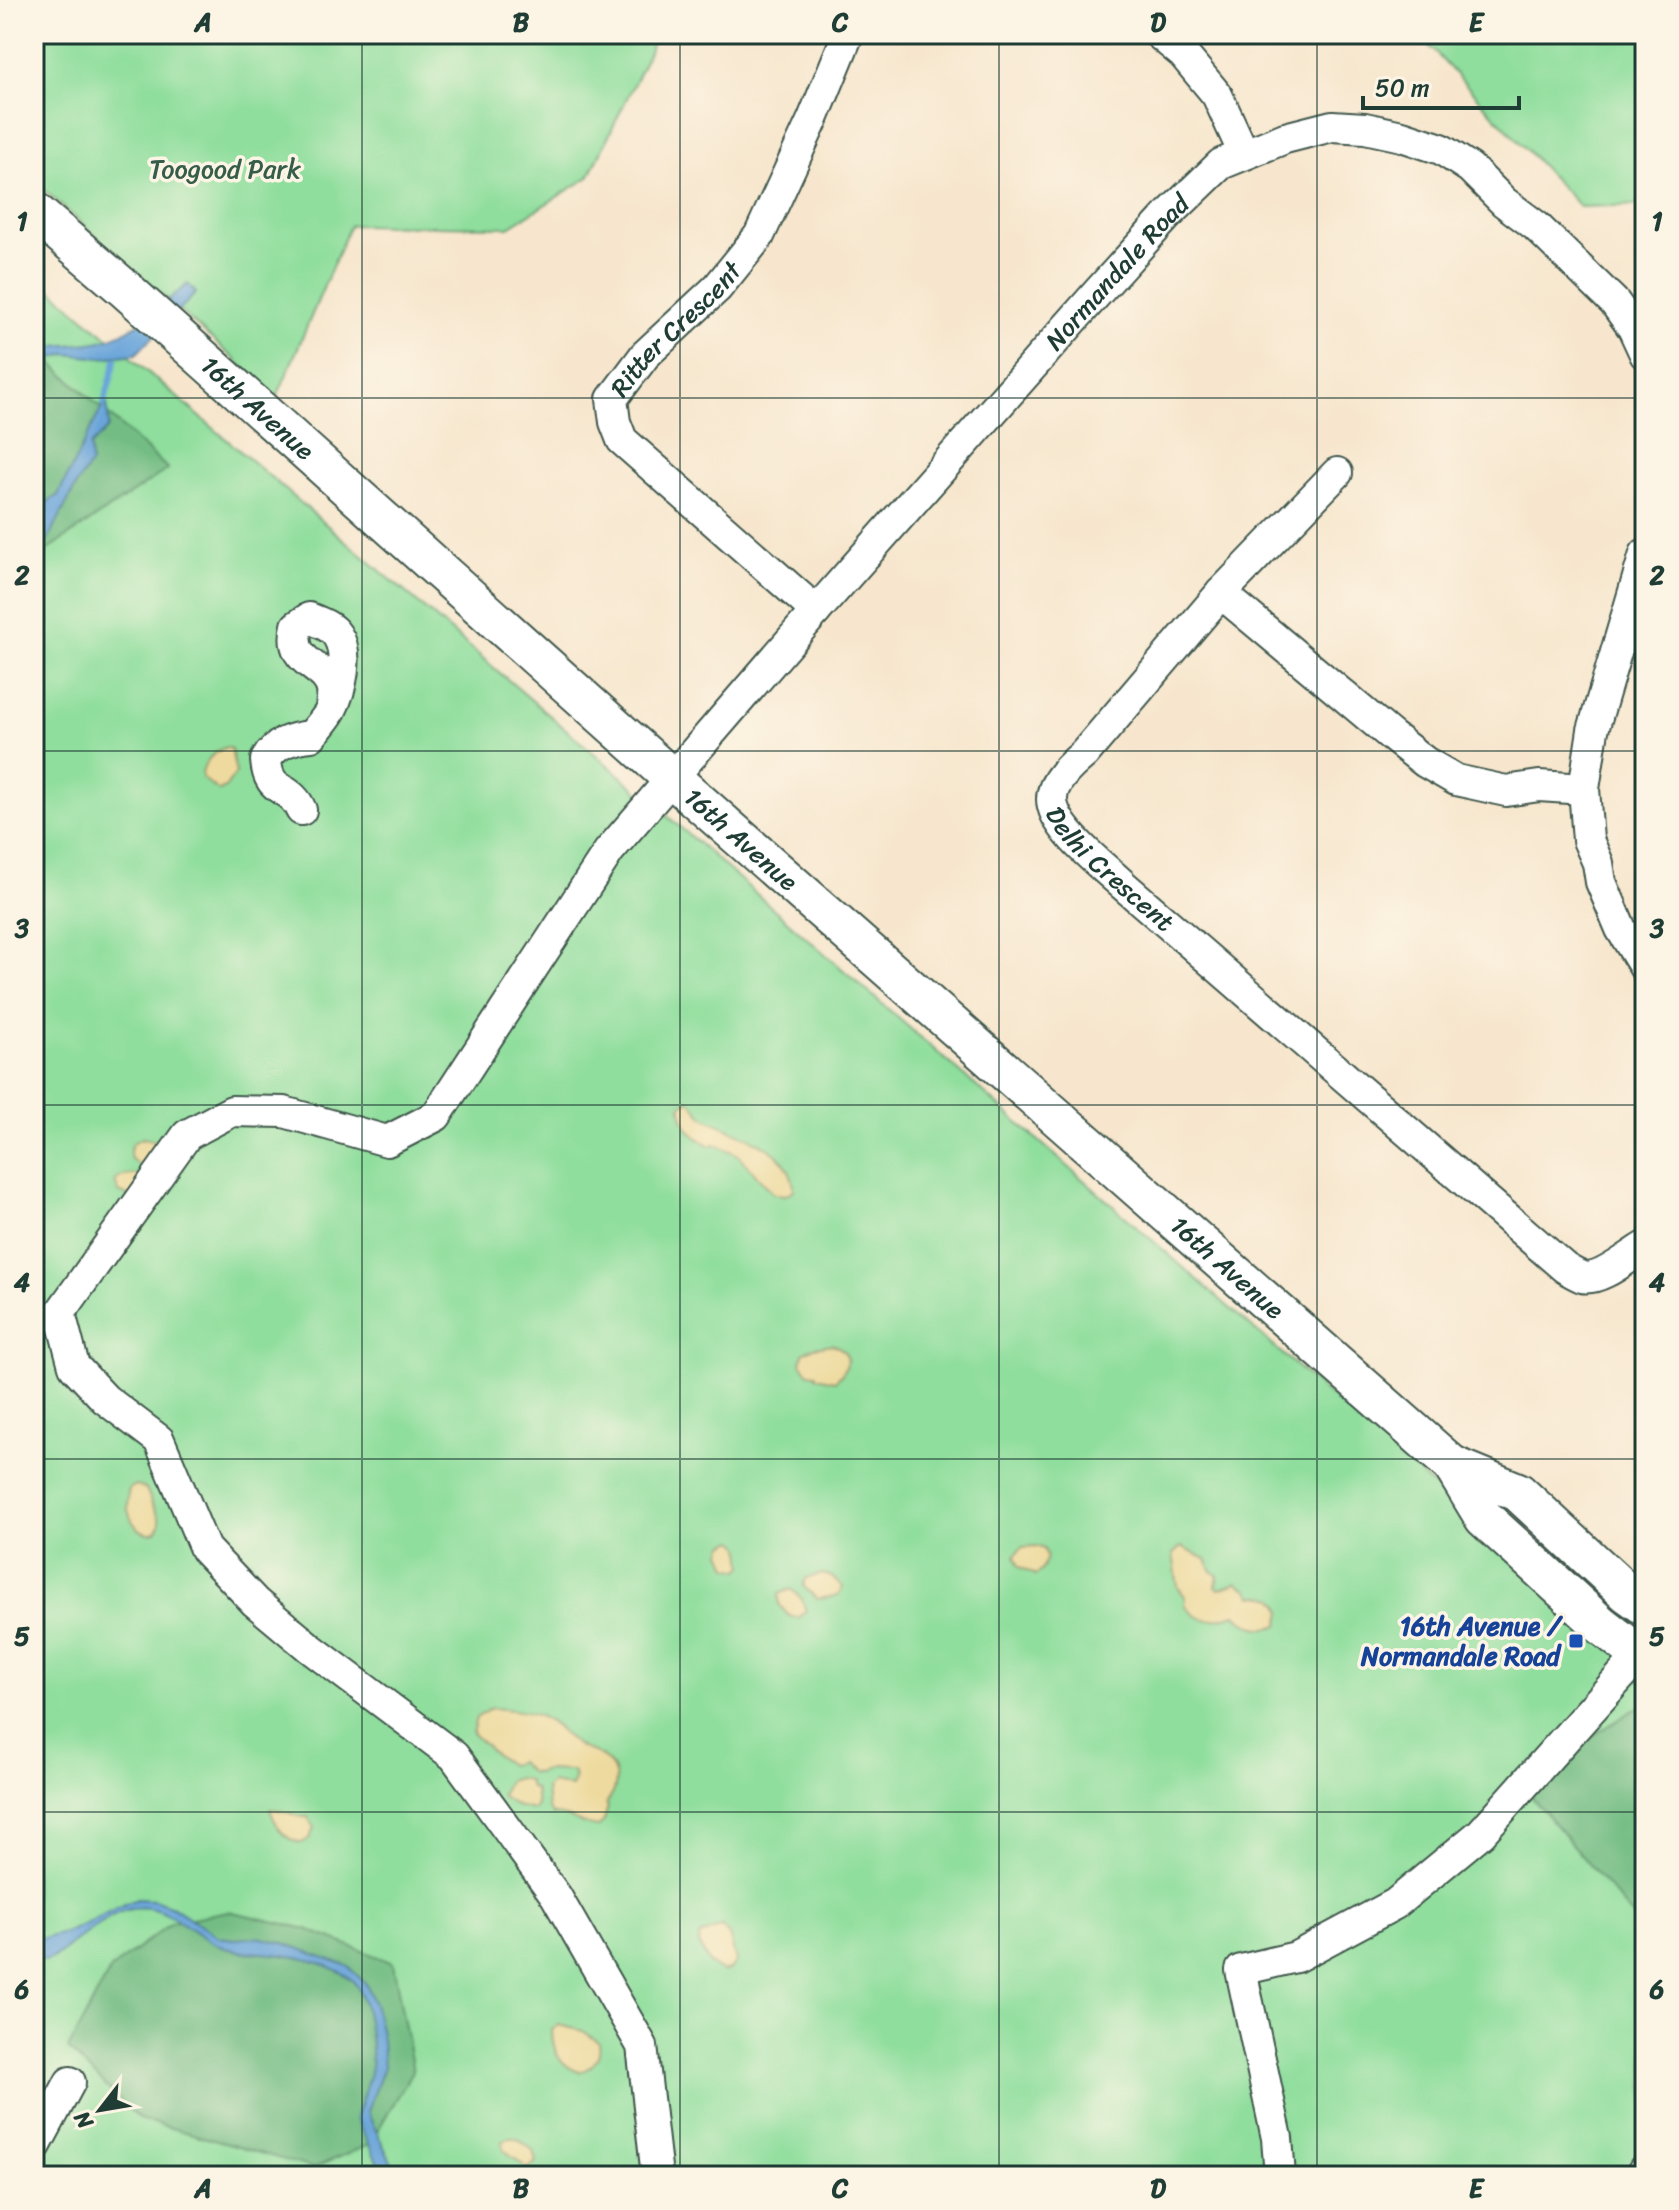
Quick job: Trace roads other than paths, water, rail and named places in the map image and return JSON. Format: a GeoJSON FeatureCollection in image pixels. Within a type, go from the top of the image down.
{"type":"FeatureCollection","features":[{"type":"Feature","properties":{"kind":"main road","name":"16th Avenue"},"geometry":{"type":"LineString","coordinates":[[34,211],[1452,1465],[1484,1518],[1600,1624],[1643,1654]]}},
{"type":"Feature","properties":{"kind":"main road","name":"16th Avenue"},"geometry":{"type":"LineString","coordinates":[[1452,1465],[1518,1492],[1628,1594],[1645,1606]]}},
{"type":"Feature","properties":{"kind":"street","name":"Ritter Crescent"},"geometry":{"type":"LineString","coordinates":[[816,611],[622,440],[615,422],[612,399],[645,355],[717,288],[759,236],[848,34]]}},
{"type":"Feature","properties":{"kind":"street"},"geometry":{"type":"LineString","coordinates":[[1159,34],[1183,54],[1217,95],[1244,154]]}},
{"type":"Feature","properties":{"kind":"street","name":"Normandale Road"},"geometry":{"type":"LineString","coordinates":[[657,2176],[642,2046],[556,1896],[454,1756],[310,1648],[255,1602],[205,1549],[159,1440],[105,1399],[74,1366],[60,1313],[187,1135],[209,1123],[232,1111],[284,1112],[387,1141],[436,1116],[609,851],[816,611],[1166,217],[1221,164],[1285,138],[1332,126],[1390,133],[1441,149],[1470,168],[1504,202],[1536,226],[1615,303],[1633,328],[1645,354]]}},
{"type":"Feature","properties":{"kind":"street","name":"Delhi Crescent"},"geometry":{"type":"LineString","coordinates":[[1337,473],[1221,593],[1058,783],[1052,797],[1056,816],[1069,834],[1135,895],[1565,1268],[1585,1278],[1607,1273],[1645,1247]]}},
{"type":"Feature","properties":{"kind":"street"},"geometry":{"type":"LineString","coordinates":[[1645,554],[1593,730],[1584,789],[1588,840],[1598,863],[1601,882],[1621,929],[1645,968]]}},
{"type":"Feature","properties":{"kind":"street"},"geometry":{"type":"LineString","coordinates":[[1221,593],[1393,737],[1425,762],[1456,780],[1506,791],[1539,786],[1584,789]]}},
{"type":"Feature","properties":{"kind":"street"},"geometry":{"type":"LineString","coordinates":[[301,810],[297,799],[277,788],[267,775],[266,760],[277,746],[311,736],[331,710]]}},
{"type":"Feature","properties":{"kind":"street"},"geometry":{"type":"LineString","coordinates":[[1280,2176],[1277,2138],[1241,1970],[1296,1957],[1395,1904],[1481,1833],[1643,1654]]}},
{"type":"Feature","properties":{"kind":"street"},"geometry":{"type":"LineString","coordinates":[[34,2149],[70,2082]]}},
{"type":"Feature","properties":{"kind":"street"},"geometry":{"type":"LineString","coordinates":[[1640,2176],[1645,2168]]}},
{"type":"Feature","properties":{"kind":"water"},"geometry":{"type":"Polygon","coordinates":[[[188,284],[196,293],[136,354],[101,358],[66,354],[34,364],[34,351],[51,346],[101,341],[125,332],[188,284]]]}},
{"type":"Feature","properties":{"kind":"water"},"geometry":{"type":"Polygon","coordinates":[[[104,403],[107,403],[109,427],[90,446],[91,463],[34,566],[34,511],[58,495],[104,403]]]}},
{"type":"Feature","properties":{"kind":"water"},"geometry":{"type":"Polygon","coordinates":[[[137,1899],[154,1900],[173,1907],[219,1937],[258,1937],[348,1966],[367,1985],[382,2039],[384,2067],[367,2112],[398,2176],[384,2176],[356,2118],[370,2072],[371,2048],[361,1995],[344,1974],[302,1958],[222,1947],[170,1916],[147,1908],[122,1911],[47,1961],[34,1959],[34,1938],[60,1934],[137,1899]]]}},
{"type":"Feature","properties":{"kind":"waterway"},"geometry":{"type":"LineString","coordinates":[[104,403],[116,360]]}},
{"type":"Feature","properties":{"kind":"place","name":"16th Avenue / Normandale Road"},"geometry":{"type":"Point","coordinates":[1576,1641]}},
{"type":"Feature","properties":{"kind":"park label","name":"Toogood Park"},"geometry":{"type":"Point","coordinates":[225,169]}}]}
